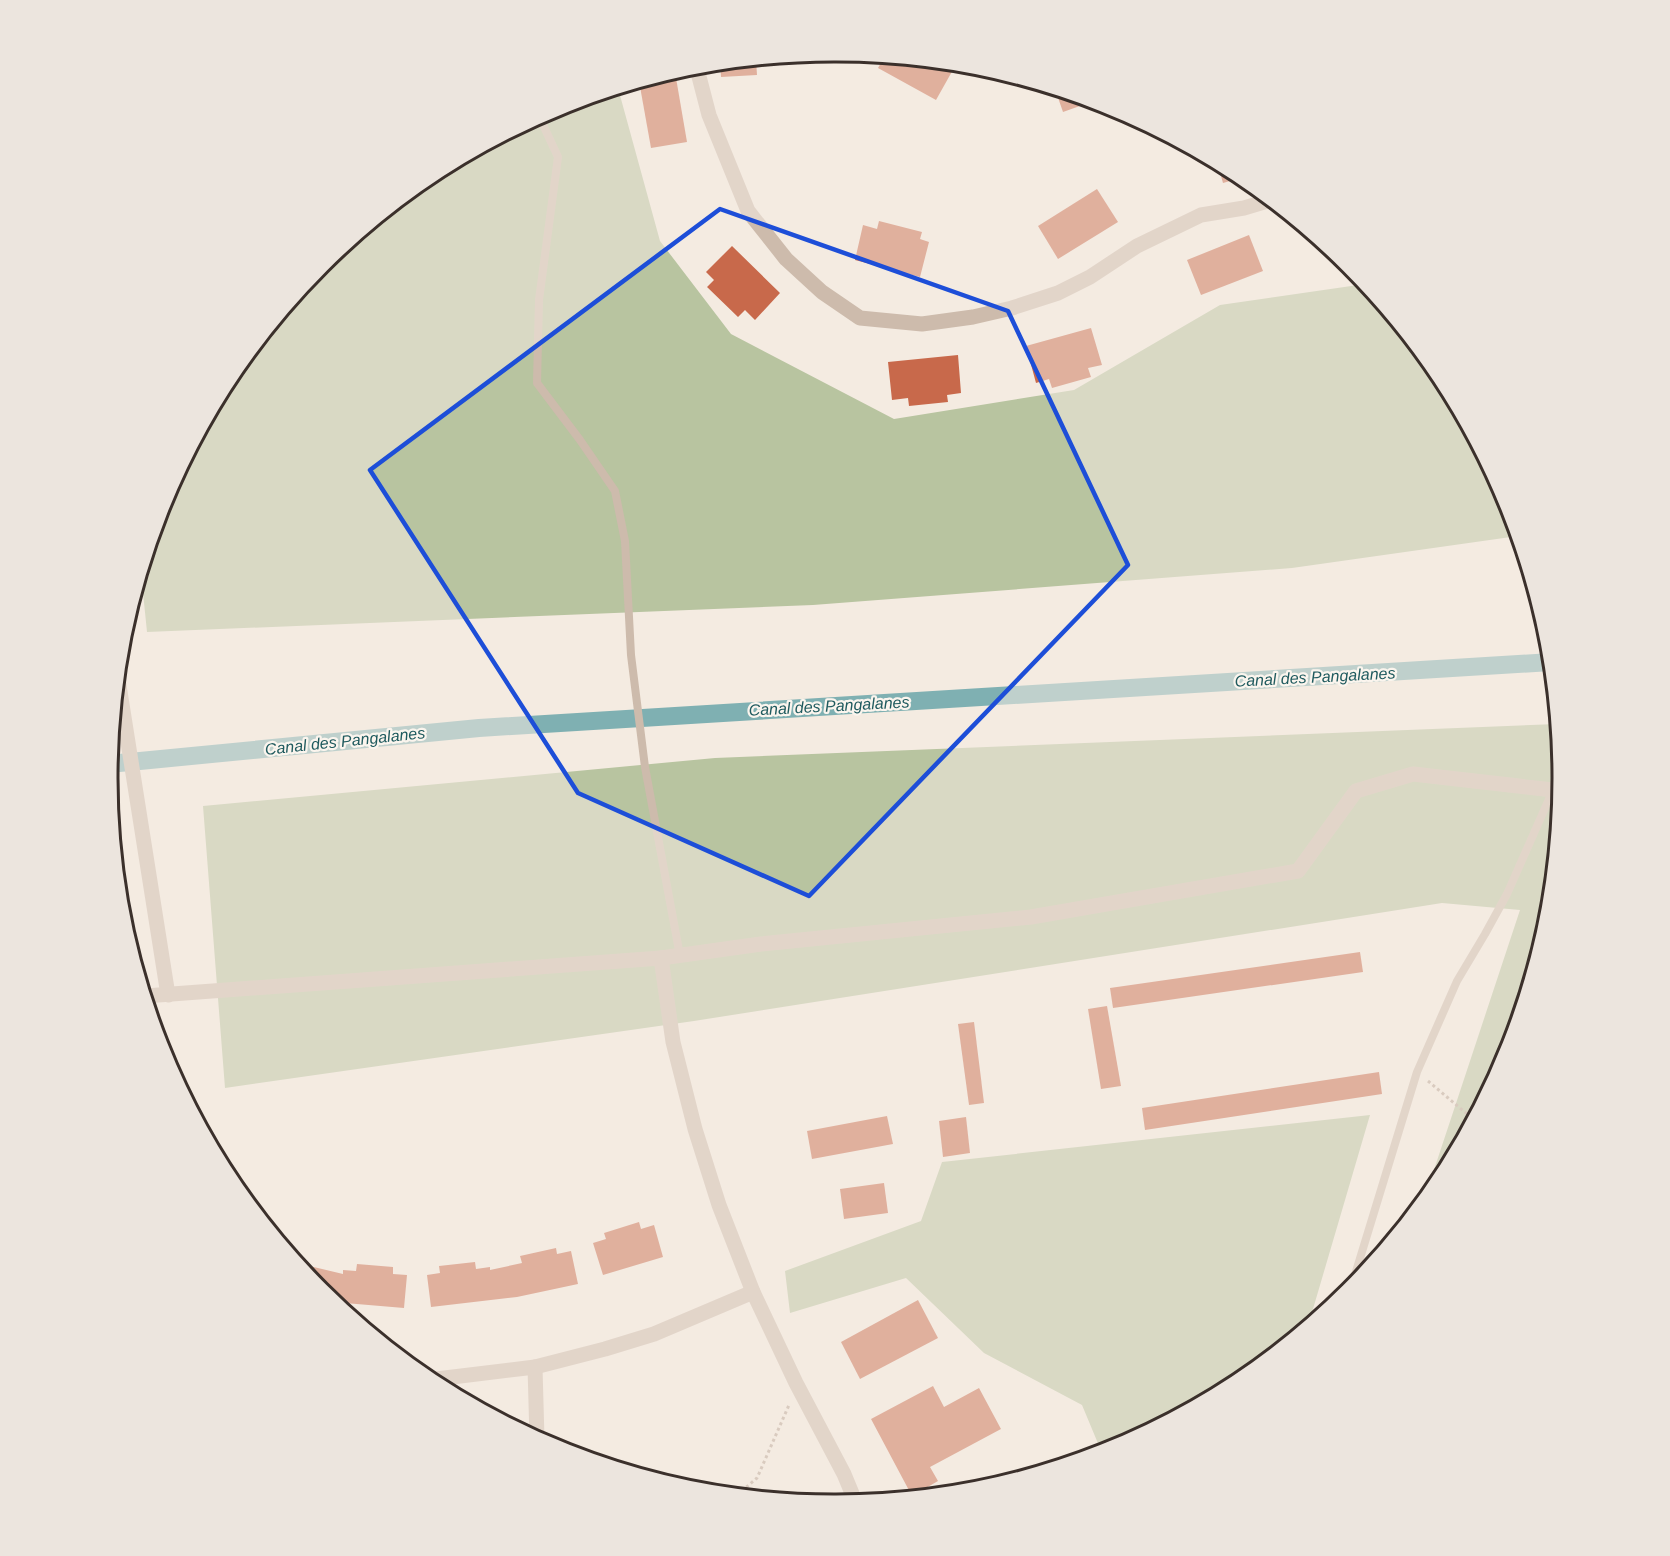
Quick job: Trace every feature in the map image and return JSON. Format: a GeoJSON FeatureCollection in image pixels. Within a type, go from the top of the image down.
{"type":"FeatureCollection","features":[{"type":"Feature","properties":{"kind":"street"},"geometry":{"type":"LineString","coordinates":[[698,74],[709,115],[748,211],[786,259],[822,292],[860,318],[922,324],[973,317],[1012,308],[1058,293],[1090,277],[1137,246],[1201,215],[1261,203]]}},
{"type":"Feature","properties":{"kind":"street"},"geometry":{"type":"LineString","coordinates":[[123,707],[168,995]]}},
{"type":"Feature","properties":{"kind":"street"},"geometry":{"type":"LineString","coordinates":[[153,996],[662,958],[761,944],[1031,916],[1298,871],[1356,791],[1413,774],[1552,788]]}},
{"type":"Feature","properties":{"kind":"street"},"geometry":{"type":"LineString","coordinates":[[662,958],[673,1042],[695,1129],[719,1205],[753,1292],[852,1494]]}},
{"type":"Feature","properties":{"kind":"street"},"geometry":{"type":"LineString","coordinates":[[444,1378],[535,1367],[605,1349],[654,1334],[753,1292]]}},
{"type":"Feature","properties":{"kind":"street"},"geometry":{"type":"LineString","coordinates":[[535,1367],[537,1429]]}},
{"type":"Feature","properties":{"kind":"lane"},"geometry":{"type":"LineString","coordinates":[[543,124],[558,157],[539,300],[537,383],[615,491],[624,541],[631,655],[645,767],[680,956]]}},
{"type":"Feature","properties":{"kind":"lane"},"geometry":{"type":"LineString","coordinates":[[1357,1269],[1417,1072],[1457,981],[1507,894],[1551,802]]}},
{"type":"Feature","properties":{"kind":"path"},"geometry":{"type":"LineString","coordinates":[[1417,1072],[1468,1114]]}},
{"type":"Feature","properties":{"kind":"path"},"geometry":{"type":"LineString","coordinates":[[745,1488],[757,1478],[785,1416],[796,1383]]}},
{"type":"Feature","properties":{"kind":"highlighted area"},"geometry":{"type":"Polygon","coordinates":[[[720,209],[1008,311],[1128,565],[809,896],[578,793],[370,470],[720,209]]]}},
{"type":"Feature","properties":{"kind":"green space"},"geometry":{"type":"Polygon","coordinates":[[[620,95],[660,241],[731,334],[894,419],[1074,390],[1220,305],[1355,285],[1403,342],[1431,380],[1456,420],[1478,461],[1509,537],[1292,568],[813,605],[147,632],[143,593],[173,504],[192,461],[239,380],[296,306],[328,271],[363,239],[437,182],[518,135],[561,116],[620,95]]]}},
{"type":"Feature","properties":{"kind":"green space"},"geometry":{"type":"Polygon","coordinates":[[[1549,724],[1552,778],[1550,825],[1538,918],[1527,963],[1497,1052],[1478,1095],[1433,1173],[1520,910],[1442,903],[694,1021],[225,1088],[203,806],[715,758],[1549,724]]]}},
{"type":"Feature","properties":{"kind":"green space"},"geometry":{"type":"Polygon","coordinates":[[[1370,1115],[1312,1312],[1233,1374],[1193,1399],[1152,1421],[1098,1444],[1082,1405],[984,1353],[906,1278],[790,1313],[785,1271],[921,1221],[942,1162],[1370,1115]]]}},
{"type":"Feature","properties":{"kind":"building"},"geometry":{"type":"Polygon","coordinates":[[[882,63],[952,72],[936,100],[878,68],[882,63]]]}},
{"type":"Feature","properties":{"kind":"building"},"geometry":{"type":"Polygon","coordinates":[[[756,66],[757,75],[721,77],[721,71],[756,66]]]}},
{"type":"Feature","properties":{"kind":"building"},"geometry":{"type":"Polygon","coordinates":[[[676,80],[687,142],[651,148],[640,89],[676,80]]]}},
{"type":"Feature","properties":{"kind":"building"},"geometry":{"type":"Polygon","coordinates":[[[1058,98],[1081,106],[1063,112],[1058,98]]]}},
{"type":"Feature","properties":{"kind":"building"},"geometry":{"type":"Polygon","coordinates":[[[1220,174],[1231,181],[1223,183],[1220,174]]]}},
{"type":"Feature","properties":{"kind":"building"},"geometry":{"type":"Polygon","coordinates":[[[1097,189],[1118,222],[1058,259],[1038,226],[1097,189]]]}},
{"type":"Feature","properties":{"kind":"building"},"geometry":{"type":"Polygon","coordinates":[[[879,221],[922,232],[920,239],[929,242],[920,277],[855,260],[863,225],[877,229],[879,221]]]}},
{"type":"Feature","properties":{"kind":"building"},"geometry":{"type":"Polygon","coordinates":[[[1249,235],[1263,271],[1201,295],[1187,260],[1249,235]]]}},
{"type":"Feature","properties":{"kind":"building"},"geometry":{"type":"Polygon","coordinates":[[[732,246],[780,293],[755,320],[745,310],[738,317],[707,287],[714,280],[706,272],[732,246]]]}},
{"type":"Feature","properties":{"kind":"building"},"geometry":{"type":"Polygon","coordinates":[[[1091,328],[1102,365],[1088,368],[1091,377],[1052,388],[1049,379],[1036,383],[1026,346],[1091,328]]]}},
{"type":"Feature","properties":{"kind":"building"},"geometry":{"type":"Polygon","coordinates":[[[958,355],[961,393],[947,395],[948,402],[909,406],[908,398],[892,400],[888,362],[958,355]]]}},
{"type":"Feature","properties":{"kind":"building"},"geometry":{"type":"Polygon","coordinates":[[[1360,952],[1363,972],[1113,1008],[1110,988],[1360,952]]]}},
{"type":"Feature","properties":{"kind":"building"},"geometry":{"type":"Polygon","coordinates":[[[1107,1006],[1121,1086],[1101,1089],[1088,1009],[1107,1006]]]}},
{"type":"Feature","properties":{"kind":"building"},"geometry":{"type":"Polygon","coordinates":[[[974,1022],[984,1103],[969,1105],[958,1024],[974,1022]]]}},
{"type":"Feature","properties":{"kind":"building"},"geometry":{"type":"Polygon","coordinates":[[[1379,1072],[1382,1094],[1145,1130],[1142,1108],[1379,1072]]]}},
{"type":"Feature","properties":{"kind":"building"},"geometry":{"type":"Polygon","coordinates":[[[887,1116],[893,1144],[812,1159],[807,1131],[887,1116]]]}},
{"type":"Feature","properties":{"kind":"building"},"geometry":{"type":"Polygon","coordinates":[[[966,1117],[970,1153],[943,1157],[939,1121],[966,1117]]]}},
{"type":"Feature","properties":{"kind":"building"},"geometry":{"type":"Polygon","coordinates":[[[884,1183],[888,1213],[844,1219],[840,1189],[884,1183]]]}},
{"type":"Feature","properties":{"kind":"building"},"geometry":{"type":"Polygon","coordinates":[[[639,1222],[641,1229],[654,1225],[663,1257],[603,1275],[593,1243],[606,1239],[604,1233],[639,1222]]]}},
{"type":"Feature","properties":{"kind":"building"},"geometry":{"type":"Polygon","coordinates":[[[556,1248],[557,1254],[571,1251],[578,1284],[517,1297],[431,1307],[427,1275],[440,1273],[439,1266],[475,1262],[476,1269],[490,1267],[490,1270],[522,1263],[520,1256],[556,1248]]]}},
{"type":"Feature","properties":{"kind":"building"},"geometry":{"type":"Polygon","coordinates":[[[357,1264],[393,1267],[393,1274],[407,1275],[404,1308],[348,1303],[311,1266],[343,1274],[343,1270],[356,1271],[357,1264]]]}},
{"type":"Feature","properties":{"kind":"building"},"geometry":{"type":"Polygon","coordinates":[[[918,1300],[938,1338],[860,1379],[841,1342],[918,1300]]]}},
{"type":"Feature","properties":{"kind":"building"},"geometry":{"type":"Polygon","coordinates":[[[933,1386],[944,1407],[979,1388],[1001,1429],[930,1467],[938,1481],[925,1488],[909,1490],[871,1419],[933,1386]]]}},
{"type":"Feature","properties":{"kind":"waterway","name":"Canal des Pangalanes"},"geometry":{"type":"LineString","coordinates":[[119,763],[479,728],[1542,663]]}}]}
